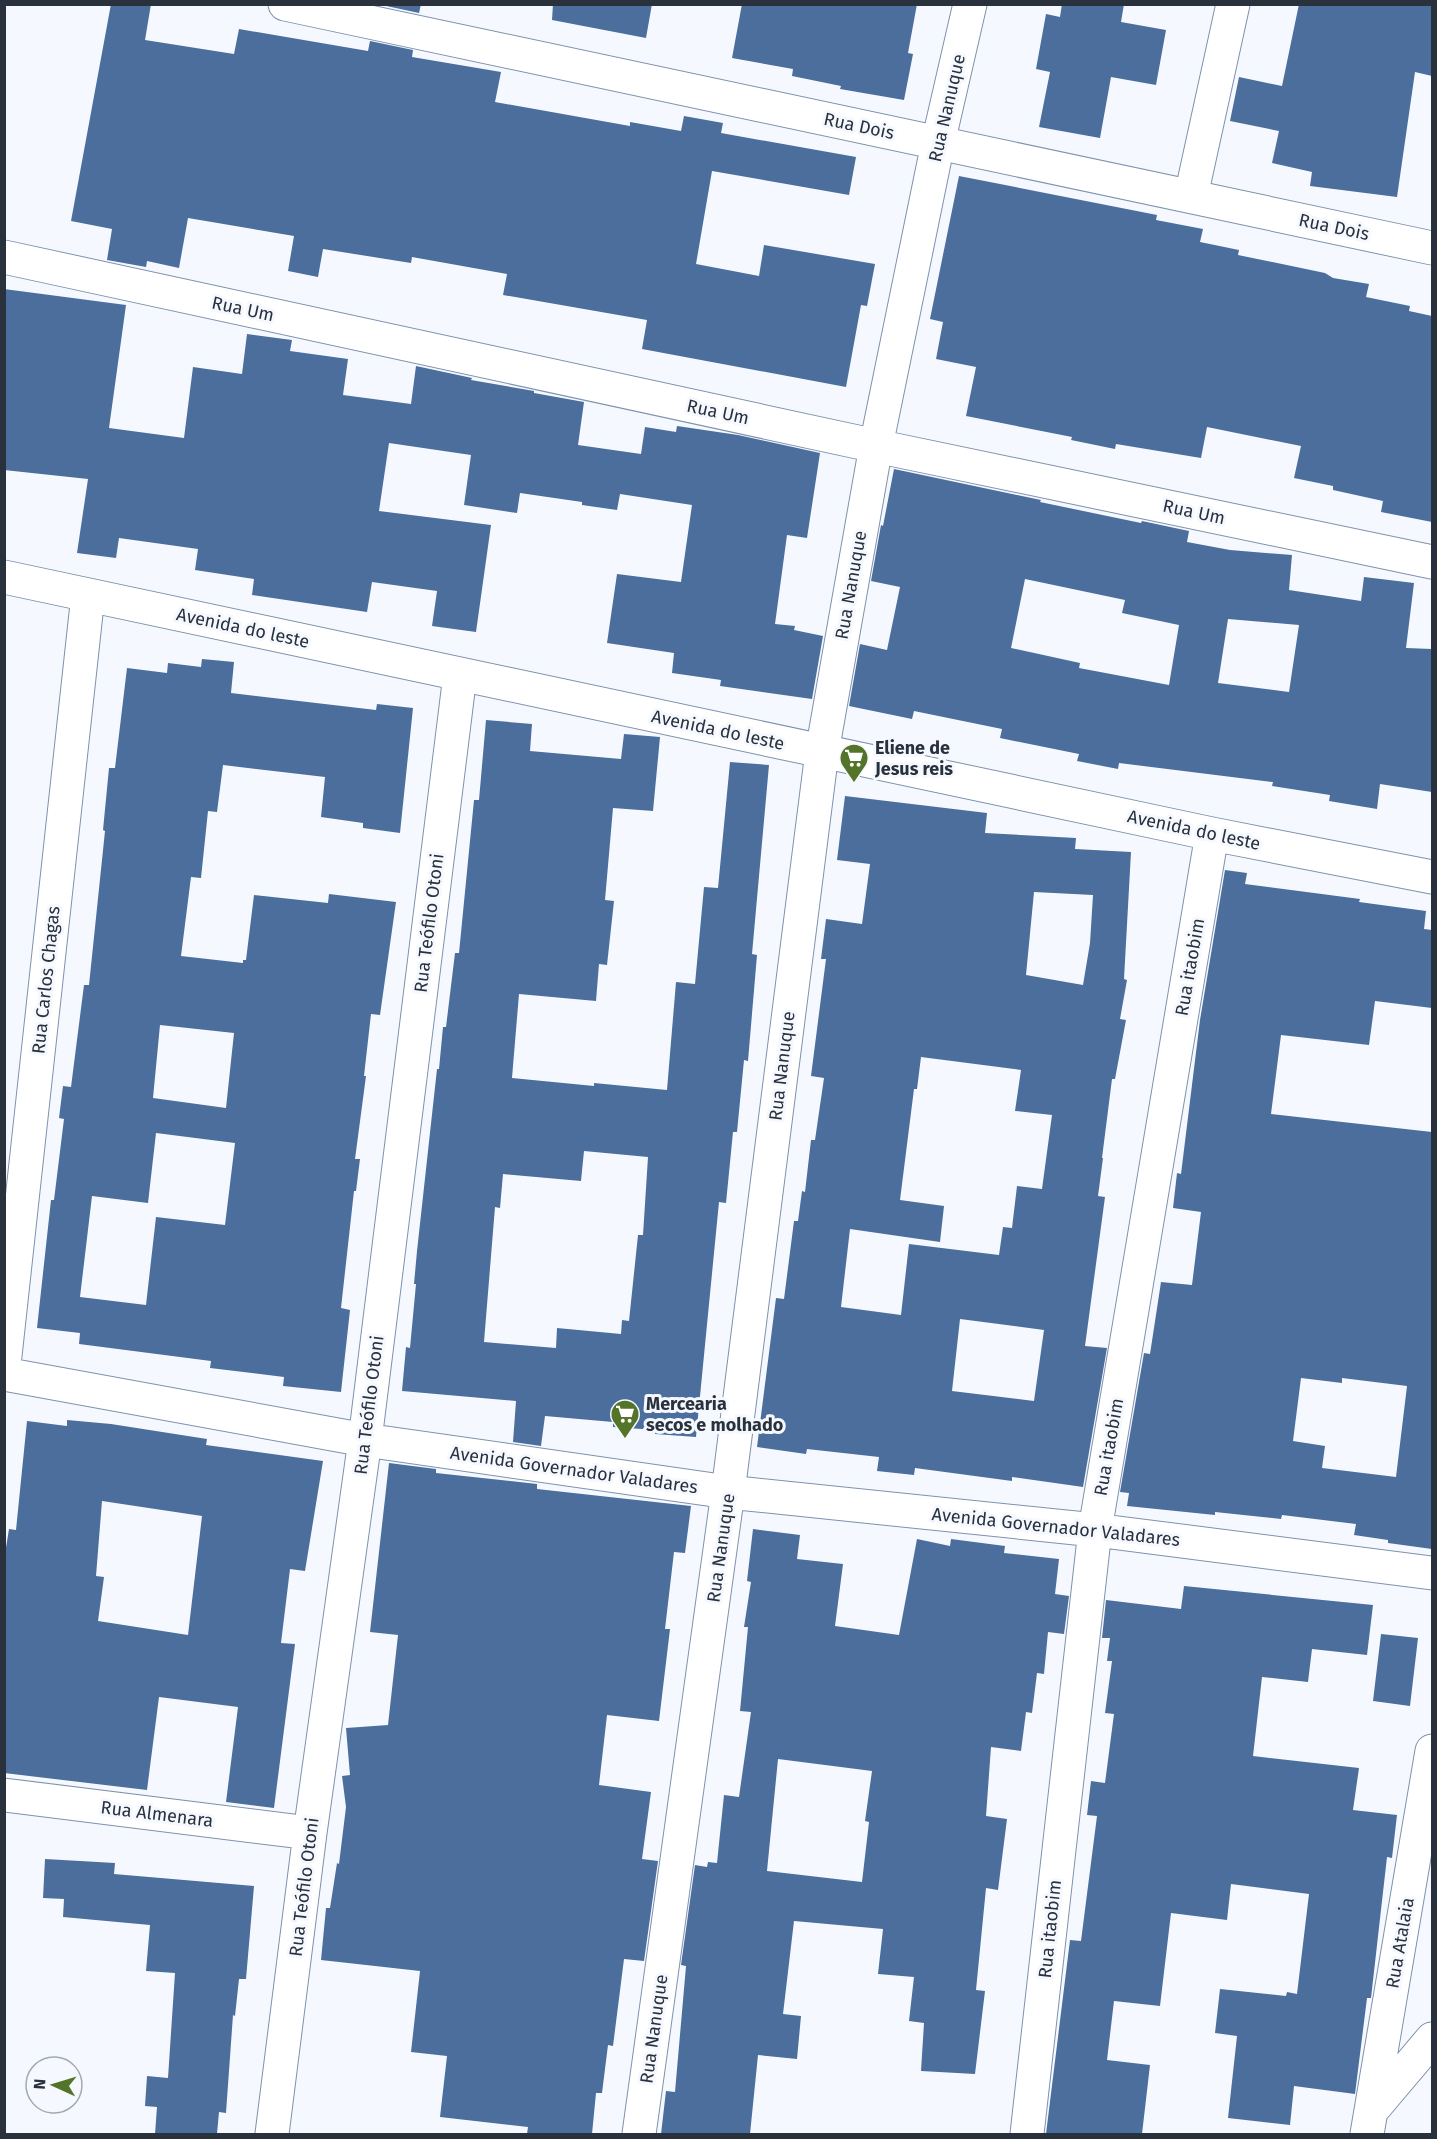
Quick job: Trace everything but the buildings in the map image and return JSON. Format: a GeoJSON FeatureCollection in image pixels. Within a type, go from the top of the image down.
{"type":"FeatureCollection","features":[{"type":"Feature","properties":{"kind":"street","name":"Rua Dois"},"geometry":{"type":"LineString","coordinates":[[285,4],[1432,248]]}},
{"type":"Feature","properties":{"kind":"street","name":"Rua Nanuque"},"geometry":{"type":"LineString","coordinates":[[639,2134],[728,1492],[822,752],[876,446],[938,143],[970,4]]}},
{"type":"Feature","properties":{"kind":"street"},"geometry":{"type":"LineString","coordinates":[[1191,196],[1233,4]]}},
{"type":"Feature","properties":{"kind":"street","name":"Rua Um"},"geometry":{"type":"LineString","coordinates":[[4,257],[876,446],[1432,562]]}},
{"type":"Feature","properties":{"kind":"street","name":"Avenida do leste"},"geometry":{"type":"LineString","coordinates":[[4,577],[1212,834],[1432,877]]}},
{"type":"Feature","properties":{"kind":"street","name":"Rua Carlos Chagas"},"geometry":{"type":"LineString","coordinates":[[4,1365],[88,595]]}},
{"type":"Feature","properties":{"kind":"street","name":"Rua Teófilo Otoni"},"geometry":{"type":"LineString","coordinates":[[272,2134],[310,1833],[365,1440],[460,675]]}},
{"type":"Feature","properties":{"kind":"street","name":"Rua itaobim"},"geometry":{"type":"LineString","coordinates":[[1027,2134],[1095,1530],[1212,834]]}},
{"type":"Feature","properties":{"kind":"street","name":"Avenida Governador Valadares"},"geometry":{"type":"LineString","coordinates":[[4,1374],[365,1440],[728,1492],[1095,1530],[1432,1573]]}},
{"type":"Feature","properties":{"kind":"street","name":"Rua Atalaia"},"geometry":{"type":"LineString","coordinates":[[1369,2123],[1432,1751]]}},
{"type":"Feature","properties":{"kind":"street","name":"Rua Almenara"},"geometry":{"type":"LineString","coordinates":[[4,1795],[310,1833]]}},
{"type":"Feature","properties":{"kind":"street"},"geometry":{"type":"LineString","coordinates":[[1369,2123],[1432,2039]]}},
{"type":"Feature","properties":{"kind":"place","name":"Eliene de Jesus reis"},"geometry":{"type":"Point","coordinates":[854,784]}},
{"type":"Feature","properties":{"kind":"place","name":"Mercearia secos e molhado"},"geometry":{"type":"Point","coordinates":[625,1440]}}]}
